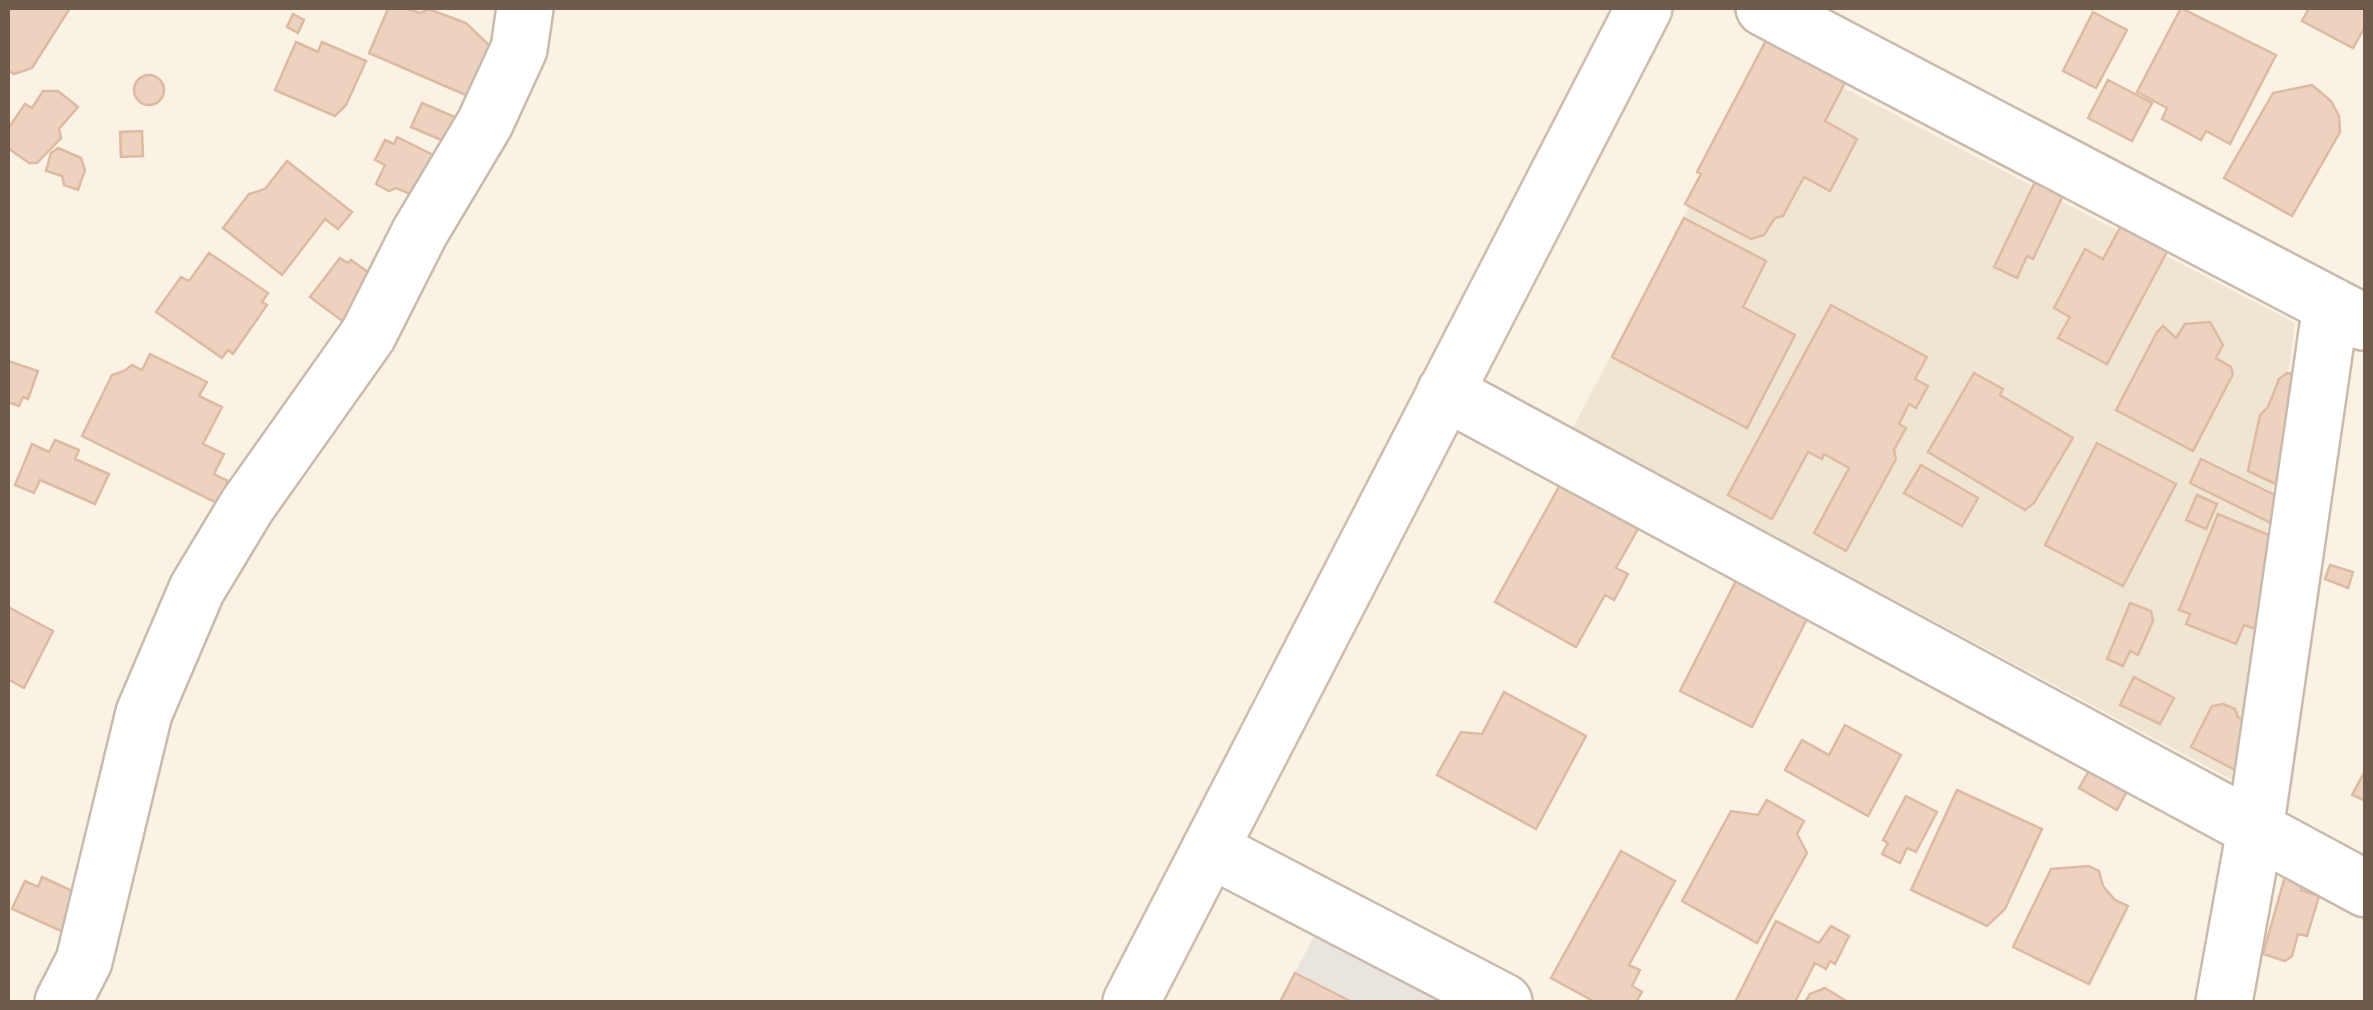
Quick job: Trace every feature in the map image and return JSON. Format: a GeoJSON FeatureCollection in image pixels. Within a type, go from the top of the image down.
{"type":"FeatureCollection","features":[{"type":"Feature","properties":{"kind":"street"},"geometry":{"type":"LineString","coordinates":[[63,1002],[84,962],[144,713],[197,589],[248,506],[368,335],[420,232],[484,122],[518,48],[525,8]]}},
{"type":"Feature","properties":{"kind":"street"},"geometry":{"type":"LineString","coordinates":[[1131,1002],[1644,8]]}},
{"type":"Feature","properties":{"kind":"street"},"geometry":{"type":"LineString","coordinates":[[1764,8],[2348,314],[2224,1002]]}},
{"type":"Feature","properties":{"kind":"street"},"geometry":{"type":"LineString","coordinates":[[1445,392],[2366,889]]}},
{"type":"Feature","properties":{"kind":"street"},"geometry":{"type":"LineString","coordinates":[[1210,849],[1504,1002]]}},
{"type":"Feature","properties":{"kind":"shaded area"},"geometry":{"type":"Polygon","coordinates":[[[1771,50],[2295,323],[2234,781],[1573,428],[1771,50]]]}},
{"type":"Feature","properties":{"kind":"shaded area"},"geometry":{"type":"Polygon","coordinates":[[[1316,933],[1450,1002],[1279,1002],[1316,933]]]}},
{"type":"Feature","properties":{"kind":"building"},"geometry":{"type":"Polygon","coordinates":[[[8,8],[70,8],[32,68],[14,74],[8,70],[8,8]]]}},
{"type":"Feature","properties":{"kind":"building"},"geometry":{"type":"Polygon","coordinates":[[[405,8],[420,13],[429,9],[466,23],[490,46],[468,96],[369,53],[388,9],[405,8]]]}},
{"type":"Feature","properties":{"kind":"building"},"geometry":{"type":"Polygon","coordinates":[[[2181,8],[2276,55],[2230,144],[2206,131],[2201,140],[2162,119],[2167,108],[2137,92],[2181,8]]]}},
{"type":"Feature","properties":{"kind":"building"},"geometry":{"type":"Polygon","coordinates":[[[2309,8],[2366,8],[2366,25],[2353,48],[2302,21],[2309,8]]]}},
{"type":"Feature","properties":{"kind":"building"},"geometry":{"type":"Polygon","coordinates":[[[2093,12],[2127,30],[2096,88],[2063,71],[2093,12]]]}},
{"type":"Feature","properties":{"kind":"building"},"geometry":{"type":"Polygon","coordinates":[[[293,14],[304,20],[298,33],[287,27],[293,14]]]}},
{"type":"Feature","properties":{"kind":"building"},"geometry":{"type":"Polygon","coordinates":[[[1771,31],[1850,73],[1825,121],[1857,139],[1830,191],[1804,177],[1783,216],[1775,218],[1764,235],[1751,239],[1685,204],[1701,174],[1697,172],[1771,31]]]}},
{"type":"Feature","properties":{"kind":"building"},"geometry":{"type":"Polygon","coordinates":[[[296,42],[318,52],[322,42],[366,61],[346,105],[335,116],[275,90],[296,42]]]}},
{"type":"Feature","properties":{"kind":"building"},"geometry":{"type":"Polygon","coordinates":[[[149,75],[163,84],[164,90],[155,104],[149,105],[135,96],[134,90],[143,76],[149,75]]]}},
{"type":"Feature","properties":{"kind":"building"},"geometry":{"type":"Polygon","coordinates":[[[2108,80],[2152,103],[2132,141],[2088,118],[2108,80]]]}},
{"type":"Feature","properties":{"kind":"building"},"geometry":{"type":"Polygon","coordinates":[[[2312,85],[2331,101],[2339,116],[2340,132],[2292,216],[2224,178],[2273,93],[2312,85]]]}},
{"type":"Feature","properties":{"kind":"building"},"geometry":{"type":"Polygon","coordinates":[[[43,91],[58,91],[78,107],[59,129],[61,138],[37,163],[29,163],[8,148],[8,129],[25,104],[32,108],[43,91]]]}},
{"type":"Feature","properties":{"kind":"building"},"geometry":{"type":"Polygon","coordinates":[[[422,103],[464,121],[453,145],[411,127],[422,103]]]}},
{"type":"Feature","properties":{"kind":"building"},"geometry":{"type":"Polygon","coordinates":[[[142,131],[143,156],[121,157],[120,132],[142,131]]]}},
{"type":"Feature","properties":{"kind":"building"},"geometry":{"type":"Polygon","coordinates":[[[397,137],[447,162],[418,197],[376,184],[385,165],[375,160],[385,140],[394,144],[397,137]]]}},
{"type":"Feature","properties":{"kind":"building"},"geometry":{"type":"Polygon","coordinates":[[[58,148],[81,158],[85,170],[78,190],[64,185],[62,176],[46,171],[51,153],[58,148]]]}},
{"type":"Feature","properties":{"kind":"building"},"geometry":{"type":"Polygon","coordinates":[[[287,161],[352,212],[338,229],[325,219],[282,275],[223,228],[249,194],[265,189],[287,161]]]}},
{"type":"Feature","properties":{"kind":"building"},"geometry":{"type":"Polygon","coordinates":[[[2037,178],[2065,191],[2033,259],[2027,256],[2017,278],[1994,267],[2037,178]]]}},
{"type":"Feature","properties":{"kind":"building"},"geometry":{"type":"Polygon","coordinates":[[[1684,218],[1766,261],[1743,307],[1795,335],[1747,428],[1612,357],[1684,218]]]}},
{"type":"Feature","properties":{"kind":"building"},"geometry":{"type":"Polygon","coordinates":[[[2122,224],[2169,248],[2107,364],[2058,338],[2070,317],[2054,308],[2085,249],[2103,259],[2122,224]]]}},
{"type":"Feature","properties":{"kind":"building"},"geometry":{"type":"Polygon","coordinates":[[[209,253],[268,293],[262,302],[267,305],[233,354],[228,350],[222,358],[156,312],[181,277],[189,281],[209,253]]]}},
{"type":"Feature","properties":{"kind":"building"},"geometry":{"type":"Polygon","coordinates":[[[340,258],[348,263],[351,260],[372,275],[345,323],[310,297],[340,258]]]}},
{"type":"Feature","properties":{"kind":"building"},"geometry":{"type":"Polygon","coordinates":[[[1831,305],[1927,357],[1915,379],[1928,386],[1916,408],[1909,404],[1899,424],[1906,428],[1894,450],[1896,459],[1846,551],[1814,533],[1849,468],[1824,454],[1822,459],[1808,452],[1772,519],[1728,495],[1831,305]]]}},
{"type":"Feature","properties":{"kind":"building"},"geometry":{"type":"Polygon","coordinates":[[[2210,322],[2223,345],[2216,358],[2231,367],[2233,374],[2193,451],[2116,410],[2163,326],[2176,338],[2185,324],[2210,322]]]}},
{"type":"Feature","properties":{"kind":"building"},"geometry":{"type":"Polygon","coordinates":[[[150,354],[207,382],[199,396],[222,407],[203,444],[224,454],[214,474],[228,481],[217,503],[82,436],[112,375],[132,365],[142,370],[150,354]]]}},
{"type":"Feature","properties":{"kind":"building"},"geometry":{"type":"Polygon","coordinates":[[[8,361],[38,371],[28,399],[23,397],[19,406],[8,402],[8,361]]]}},
{"type":"Feature","properties":{"kind":"building"},"geometry":{"type":"Polygon","coordinates":[[[1974,373],[2003,389],[2000,395],[2073,438],[2034,503],[2025,510],[1928,452],[1974,373]]]}},
{"type":"Feature","properties":{"kind":"building"},"geometry":{"type":"Polygon","coordinates":[[[2287,373],[2301,376],[2282,487],[2248,471],[2260,415],[2268,407],[2279,379],[2287,373]]]}},
{"type":"Feature","properties":{"kind":"building"},"geometry":{"type":"Polygon","coordinates":[[[55,440],[79,450],[75,459],[109,474],[95,504],[40,480],[34,493],[15,485],[32,444],[49,452],[55,440]]]}},
{"type":"Feature","properties":{"kind":"building"},"geometry":{"type":"Polygon","coordinates":[[[2097,443],[2176,484],[2123,586],[2045,545],[2097,443]]]}},
{"type":"Feature","properties":{"kind":"building"},"geometry":{"type":"Polygon","coordinates":[[[2201,459],[2285,500],[2273,524],[2190,483],[2201,459]]]}},
{"type":"Feature","properties":{"kind":"building"},"geometry":{"type":"Polygon","coordinates":[[[1921,465],[1978,498],[1962,526],[1904,493],[1921,465]]]}},
{"type":"Feature","properties":{"kind":"building"},"geometry":{"type":"Polygon","coordinates":[[[1565,476],[1643,520],[1616,568],[1628,574],[1614,600],[1605,595],[1576,647],[1495,602],[1565,476]]]}},
{"type":"Feature","properties":{"kind":"building"},"geometry":{"type":"Polygon","coordinates":[[[2197,495],[2217,504],[2206,529],[2186,520],[2197,495]]]}},
{"type":"Feature","properties":{"kind":"building"},"geometry":{"type":"Polygon","coordinates":[[[2218,514],[2290,544],[2255,629],[2244,625],[2236,644],[2186,624],[2190,614],[2179,610],[2218,514]]]}},
{"type":"Feature","properties":{"kind":"building"},"geometry":{"type":"Polygon","coordinates":[[[2330,565],[2353,572],[2348,588],[2325,579],[2330,565]]]}},
{"type":"Feature","properties":{"kind":"building"},"geometry":{"type":"Polygon","coordinates":[[[1737,579],[1809,615],[1752,727],[1680,691],[1737,579]]]}},
{"type":"Feature","properties":{"kind":"building"},"geometry":{"type":"Polygon","coordinates":[[[2130,603],[2151,611],[2153,621],[2138,655],[2130,651],[2123,666],[2107,659],[2130,603]]]}},
{"type":"Feature","properties":{"kind":"building"},"geometry":{"type":"Polygon","coordinates":[[[8,607],[53,631],[24,688],[8,679],[8,607]]]}},
{"type":"Feature","properties":{"kind":"building"},"geometry":{"type":"Polygon","coordinates":[[[2134,677],[2174,698],[2160,724],[2120,705],[2134,677]]]}},
{"type":"Feature","properties":{"kind":"building"},"geometry":{"type":"Polygon","coordinates":[[[1504,692],[1586,736],[1536,829],[1437,775],[1461,732],[1482,734],[1504,692]]]}},
{"type":"Feature","properties":{"kind":"building"},"geometry":{"type":"Polygon","coordinates":[[[2223,704],[2235,709],[2238,717],[2256,729],[2243,774],[2191,747],[2212,706],[2223,704]]]}},
{"type":"Feature","properties":{"kind":"building"},"geometry":{"type":"Polygon","coordinates":[[[1845,725],[1901,755],[1868,816],[1785,770],[1802,740],[1829,755],[1845,725]]]}},
{"type":"Feature","properties":{"kind":"building"},"geometry":{"type":"Polygon","coordinates":[[[2098,755],[2135,776],[2117,810],[2079,788],[2098,755]]]}},
{"type":"Feature","properties":{"kind":"building"},"geometry":{"type":"Polygon","coordinates":[[[2366,769],[2366,801],[2352,795],[2366,769]]]}},
{"type":"Feature","properties":{"kind":"building"},"geometry":{"type":"Polygon","coordinates":[[[1957,790],[2042,829],[2005,909],[1987,926],[1911,890],[1957,790]]]}},
{"type":"Feature","properties":{"kind":"building"},"geometry":{"type":"Polygon","coordinates":[[[1906,796],[1937,812],[1916,852],[1907,848],[1900,863],[1882,854],[1888,843],[1883,840],[1906,796]]]}},
{"type":"Feature","properties":{"kind":"building"},"geometry":{"type":"Polygon","coordinates":[[[1767,800],[1804,821],[1797,834],[1807,853],[1757,943],[1682,901],[1731,811],[1758,815],[1767,800]]]}},
{"type":"Feature","properties":{"kind":"building"},"geometry":{"type":"Polygon","coordinates":[[[1621,851],[1675,881],[1629,965],[1640,970],[1632,986],[1642,992],[1636,1002],[1595,1002],[1551,978],[1621,851]]]}},
{"type":"Feature","properties":{"kind":"building"},"geometry":{"type":"Polygon","coordinates":[[[2089,866],[2099,871],[2103,886],[2115,900],[2128,906],[2089,984],[2013,947],[2051,869],[2089,866]]]}},
{"type":"Feature","properties":{"kind":"building"},"geometry":{"type":"Polygon","coordinates":[[[2288,866],[2306,872],[2301,890],[2319,896],[2307,936],[2298,934],[2292,956],[2285,961],[2263,954],[2288,866]]]}},
{"type":"Feature","properties":{"kind":"building"},"geometry":{"type":"Polygon","coordinates":[[[42,877],[77,893],[72,936],[12,909],[25,881],[38,887],[42,877]]]}},
{"type":"Feature","properties":{"kind":"building"},"geometry":{"type":"Polygon","coordinates":[[[1776,921],[1819,943],[1831,926],[1849,936],[1835,964],[1830,961],[1826,969],[1815,963],[1795,1002],[1735,1002],[1776,921]]]}},
{"type":"Feature","properties":{"kind":"building"},"geometry":{"type":"Polygon","coordinates":[[[1295,973],[1352,1002],[1280,1002],[1295,973]]]}},
{"type":"Feature","properties":{"kind":"building"},"geometry":{"type":"Polygon","coordinates":[[[1825,988],[1848,1002],[1805,1002],[1810,994],[1825,988]]]}}]}
